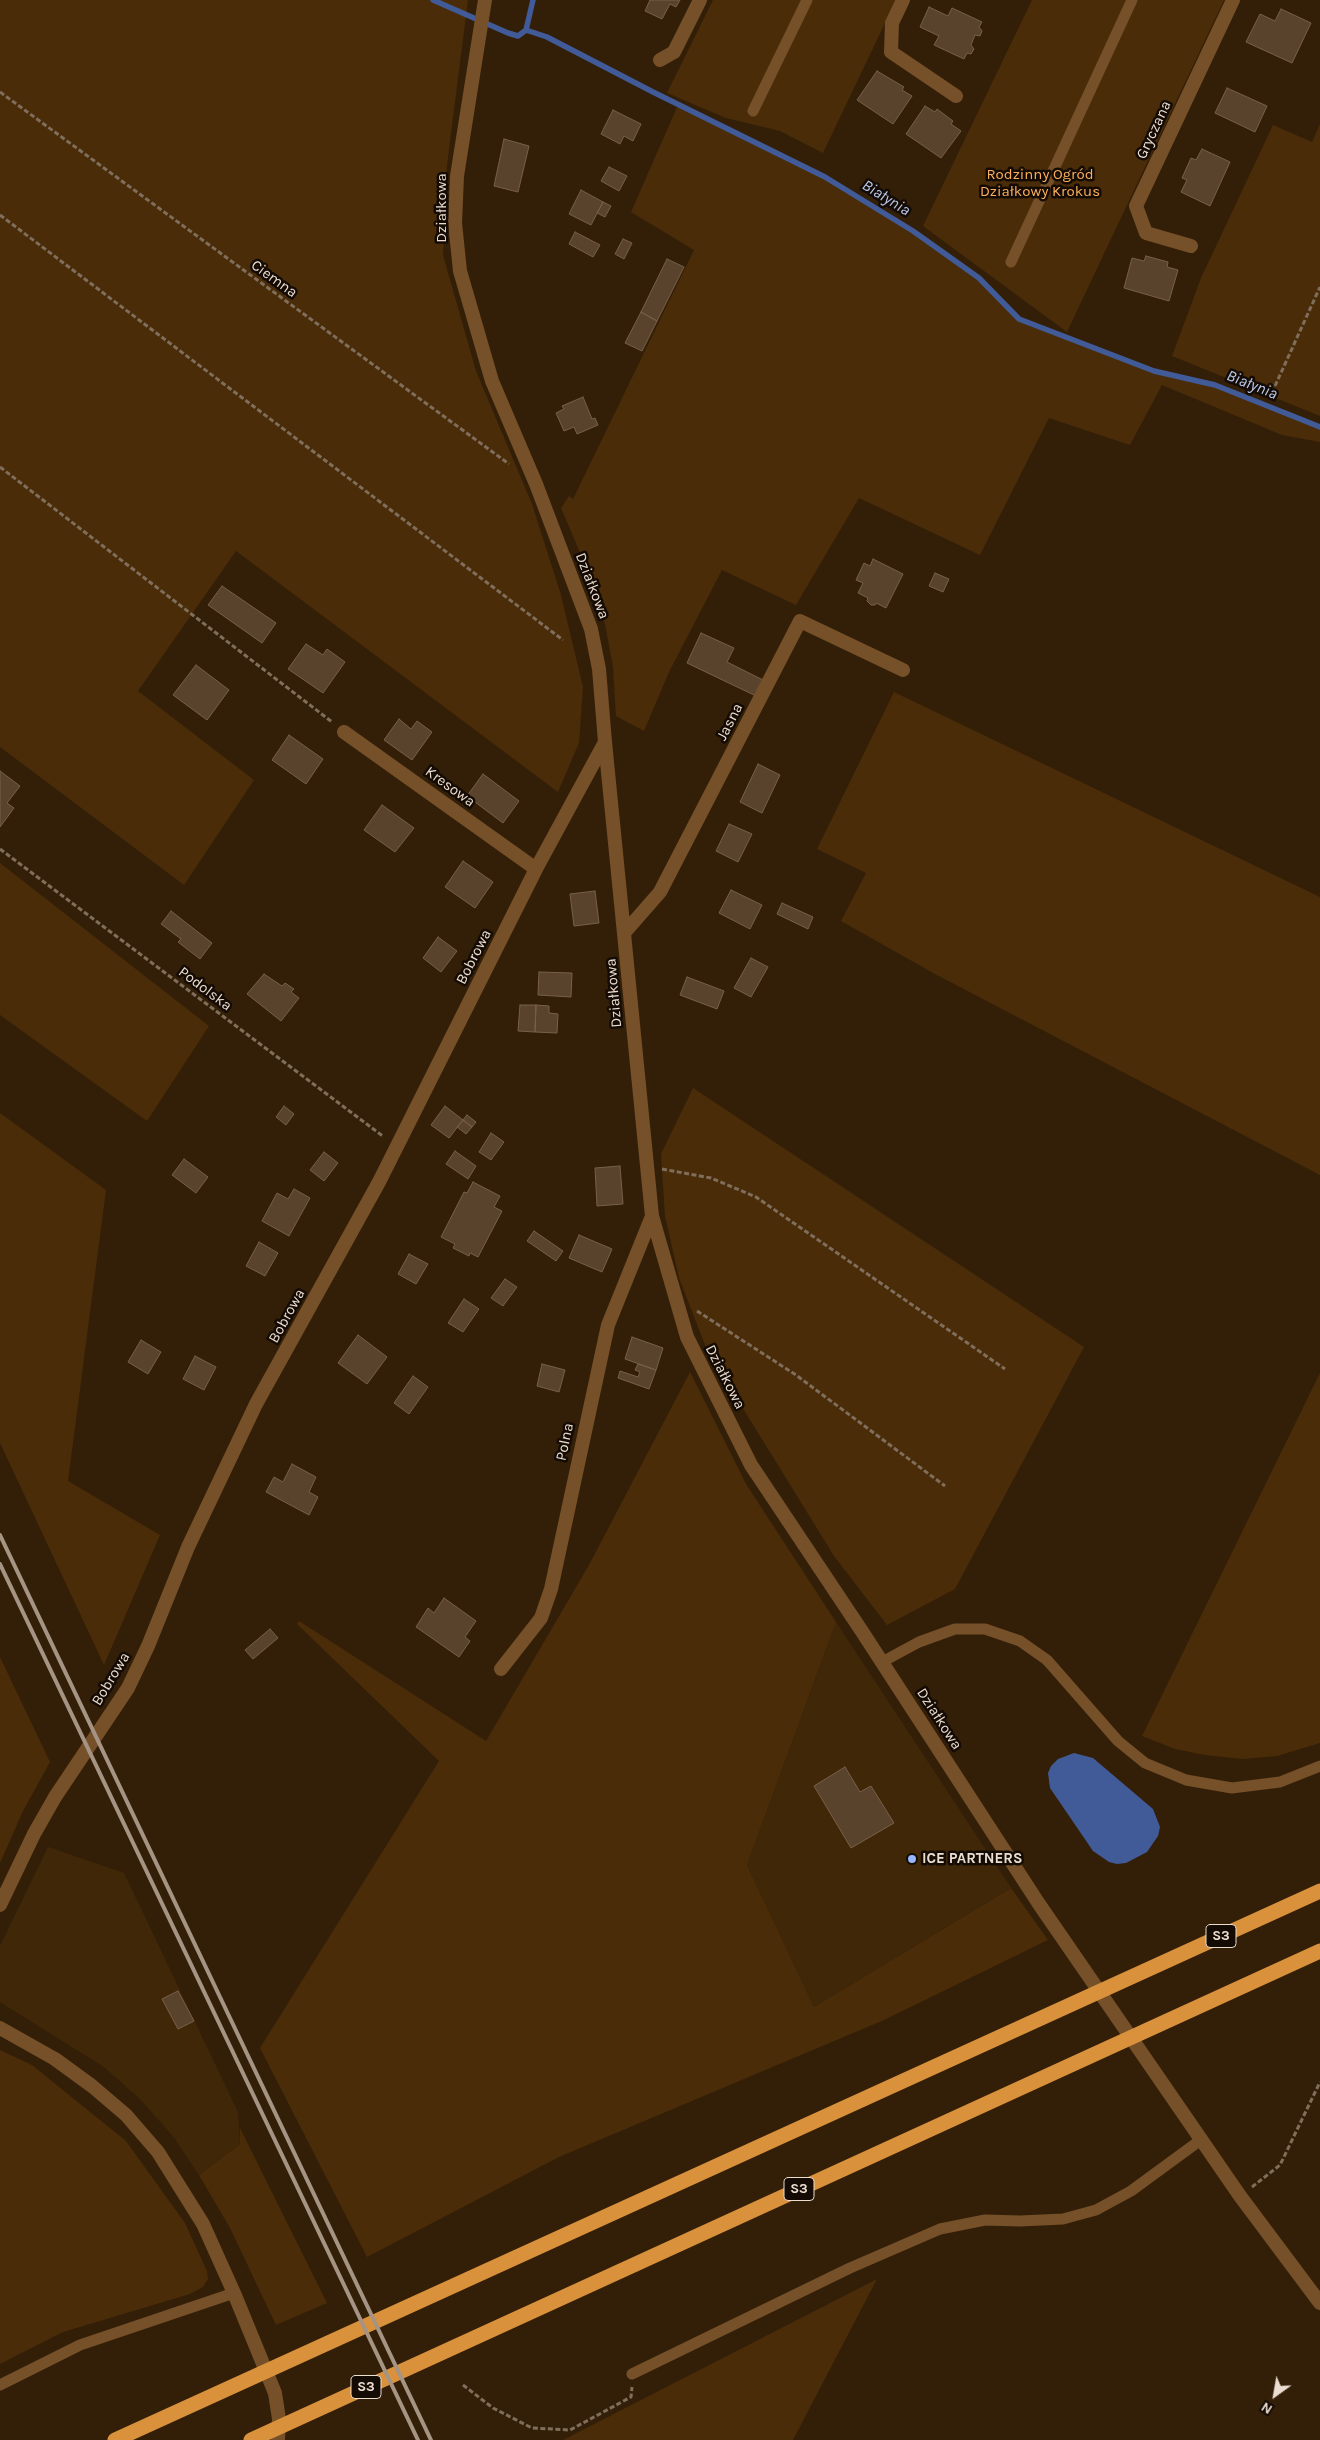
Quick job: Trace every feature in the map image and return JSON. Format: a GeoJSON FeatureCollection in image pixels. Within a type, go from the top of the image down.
{"type":"FeatureCollection","features":[{"type":"Feature","properties":{"kind":"highway","name":"S3"},"geometry":{"type":"LineString","coordinates":[[115,2440],[1320,1891]]}},
{"type":"Feature","properties":{"kind":"highway","name":"S3"},"geometry":{"type":"LineString","coordinates":[[251,2440],[1320,1951]]}},
{"type":"Feature","properties":{"kind":"street"},"geometry":{"type":"LineString","coordinates":[[660,60],[674,52],[700,0]]}},
{"type":"Feature","properties":{"kind":"street"},"geometry":{"type":"LineString","coordinates":[[903,0],[892,24],[891,52],[956,96]]}},
{"type":"Feature","properties":{"kind":"street","name":"Gryczana"},"geometry":{"type":"LineString","coordinates":[[1191,246],[1146,233],[1136,206],[1233,0]]}},
{"type":"Feature","properties":{"kind":"street","name":"Działkowa"},"geometry":{"type":"LineString","coordinates":[[484,6],[457,176],[455,223],[460,271],[492,381],[536,484],[591,629],[599,669],[652,1216],[687,1337],[751,1465],[1039,1904],[1240,2196],[1320,2303]]}},
{"type":"Feature","properties":{"kind":"street","name":"Jasna"},"geometry":{"type":"LineString","coordinates":[[625,932],[660,892],[800,621],[903,670]]}},
{"type":"Feature","properties":{"kind":"street","name":"Kresowa"},"geometry":{"type":"LineString","coordinates":[[344,732],[536,869]]}},
{"type":"Feature","properties":{"kind":"street","name":"Bobrowa"},"geometry":{"type":"LineString","coordinates":[[0,1905],[34,1834],[55,1797],[132,1680],[148,1646],[188,1547],[253,1412],[397,1146],[536,869],[605,742]]}},
{"type":"Feature","properties":{"kind":"street","name":"Polna"},"geometry":{"type":"LineString","coordinates":[[501,1669],[521,1646],[541,1618],[551,1589],[608,1325],[652,1216]]}},
{"type":"Feature","properties":{"kind":"street"},"geometry":{"type":"LineString","coordinates":[[0,2028],[55,2059],[126,2115],[158,2152],[203,2224],[234,2293],[275,2393],[279,2418],[278,2440]]}},
{"type":"Feature","properties":{"kind":"lane"},"geometry":{"type":"LineString","coordinates":[[753,111],[808,0]]}},
{"type":"Feature","properties":{"kind":"lane"},"geometry":{"type":"LineString","coordinates":[[1011,262],[1132,0]]}},
{"type":"Feature","properties":{"kind":"lane"},"geometry":{"type":"LineString","coordinates":[[882,1662],[919,1642],[955,1629],[985,1629],[1020,1640],[1047,1660],[1118,1741],[1145,1763],[1186,1780],[1232,1788],[1280,1782],[1320,1766]]}},
{"type":"Feature","properties":{"kind":"lane"},"geometry":{"type":"LineString","coordinates":[[632,2374],[850,2268],[940,2229],[985,2220],[1020,2221],[1063,2218],[1096,2210],[1132,2191],[1202,2139]]}},
{"type":"Feature","properties":{"kind":"lane"},"geometry":{"type":"LineString","coordinates":[[0,2385],[80,2345],[234,2293]]}},
{"type":"Feature","properties":{"kind":"path","name":"Ciemna"},"geometry":{"type":"LineString","coordinates":[[0,92],[512,467]]}},
{"type":"Feature","properties":{"kind":"path"},"geometry":{"type":"LineString","coordinates":[[0,215],[563,640]]}},
{"type":"Feature","properties":{"kind":"path"},"geometry":{"type":"LineString","coordinates":[[1275,386],[1320,287]]}},
{"type":"Feature","properties":{"kind":"path"},"geometry":{"type":"LineString","coordinates":[[0,467],[344,732]]}},
{"type":"Feature","properties":{"kind":"path","name":"Podolska"},"geometry":{"type":"LineString","coordinates":[[0,849],[397,1146]]}},
{"type":"Feature","properties":{"kind":"path"},"geometry":{"type":"LineString","coordinates":[[647,1166],[711,1178],[756,1197],[1005,1368]]}},
{"type":"Feature","properties":{"kind":"path"},"geometry":{"type":"LineString","coordinates":[[675,1297],[796,1375],[945,1486]]}},
{"type":"Feature","properties":{"kind":"path"},"geometry":{"type":"LineString","coordinates":[[1240,2196],[1280,2165],[1320,2082]]}},
{"type":"Feature","properties":{"kind":"path"},"geometry":{"type":"LineString","coordinates":[[463,2385],[493,2408],[532,2428],[570,2430],[631,2397],[632,2374]]}},
{"type":"Feature","properties":{"kind":"shaded area"},"geometry":{"type":"Polygon","coordinates":[[[836,1622],[1011,1888],[814,2007],[747,1865],[836,1622]]]}},
{"type":"Feature","properties":{"kind":"shaded area"},"geometry":{"type":"Polygon","coordinates":[[[48,1847],[124,1873],[238,2112],[240,2144],[199,2175],[175,2139],[141,2100],[104,2067],[0,2002],[0,1946],[48,1847]]]}},
{"type":"Feature","properties":{"kind":"green space"},"geometry":{"type":"Polygon","coordinates":[[[0,0],[468,0],[447,165],[443,255],[476,371],[532,504],[561,595],[583,687],[579,743],[558,792],[236,551],[138,691],[254,780],[184,885],[0,747],[0,0]]]}},
{"type":"Feature","properties":{"kind":"green space"},"geometry":{"type":"Polygon","coordinates":[[[713,0],[896,0],[823,153],[780,131],[726,118],[667,93],[713,0]]]}},
{"type":"Feature","properties":{"kind":"green space","name":"Rodzinny Ogród Działkowy Krokus"},"geometry":{"type":"Polygon","coordinates":[[[1032,0],[1224,0],[1067,332],[923,226],[1032,0]]]}},
{"type":"Feature","properties":{"kind":"green space"},"geometry":{"type":"Polygon","coordinates":[[[678,105],[825,177],[913,231],[979,278],[1019,319],[1154,371],[1215,385],[1320,427],[1320,442],[1282,435],[1162,385],[1130,445],[1049,418],[980,555],[859,498],[796,605],[722,570],[669,672],[644,731],[616,716],[613,667],[605,624],[584,562],[561,508],[569,496],[573,499],[694,250],[631,212],[678,105]]]}},
{"type":"Feature","properties":{"kind":"green space"},"geometry":{"type":"Polygon","coordinates":[[[1320,124],[1320,416],[1172,356],[1201,278],[1273,125],[1312,142],[1320,124]]]}},
{"type":"Feature","properties":{"kind":"green space"},"geometry":{"type":"Polygon","coordinates":[[[894,692],[1320,897],[1320,1175],[935,974],[841,921],[866,873],[817,849],[894,692]]]}},
{"type":"Feature","properties":{"kind":"green space"},"geometry":{"type":"Polygon","coordinates":[[[0,863],[209,1026],[147,1121],[0,1015],[0,863]]]}},
{"type":"Feature","properties":{"kind":"green space"},"geometry":{"type":"Polygon","coordinates":[[[693,1088],[1084,1347],[955,1589],[887,1625],[834,1556],[707,1350],[679,1278],[665,1216],[661,1154],[693,1088]]]}},
{"type":"Feature","properties":{"kind":"green space"},"geometry":{"type":"Polygon","coordinates":[[[0,1113],[106,1190],[68,1481],[160,1535],[104,1665],[0,1443],[0,1113]]]}},
{"type":"Feature","properties":{"kind":"green space"},"geometry":{"type":"Polygon","coordinates":[[[690,1372],[746,1484],[836,1622],[747,1865],[814,2007],[1011,1888],[1048,1940],[884,2020],[559,2157],[367,2257],[260,2048],[439,1761],[297,1624],[299,1621],[486,1741],[589,1565],[690,1372]]]}},
{"type":"Feature","properties":{"kind":"green space"},"geometry":{"type":"Polygon","coordinates":[[[1320,1373],[1320,1743],[1277,1756],[1243,1759],[1205,1755],[1175,1749],[1142,1736],[1320,1373]]]}},
{"type":"Feature","properties":{"kind":"green space"},"geometry":{"type":"Polygon","coordinates":[[[0,1657],[50,1762],[23,1811],[0,1863],[0,1657]]]}},
{"type":"Feature","properties":{"kind":"green space"},"geometry":{"type":"Polygon","coordinates":[[[0,2050],[32,2065],[126,2141],[185,2223],[207,2271],[208,2279],[203,2287],[190,2294],[63,2332],[0,2364],[0,2050]]]}},
{"type":"Feature","properties":{"kind":"green space"},"geometry":{"type":"Polygon","coordinates":[[[240,2128],[327,2303],[276,2325],[230,2228],[199,2175],[240,2144],[240,2128]]]}},
{"type":"Feature","properties":{"kind":"green space"},"geometry":{"type":"Polygon","coordinates":[[[877,2279],[793,2440],[563,2440],[877,2279]]]}},
{"type":"Feature","properties":{"kind":"water"},"geometry":{"type":"Polygon","coordinates":[[[1074,1753],[1093,1758],[1153,1809],[1160,1827],[1158,1836],[1147,1852],[1126,1863],[1117,1864],[1109,1862],[1093,1851],[1050,1788],[1048,1773],[1051,1766],[1058,1759],[1074,1753]]]}},
{"type":"Feature","properties":{"kind":"building"},"geometry":{"type":"Polygon","coordinates":[[[650,0],[680,0],[676,7],[670,4],[662,19],[645,11],[650,0]]]}},
{"type":"Feature","properties":{"kind":"building"},"geometry":{"type":"Polygon","coordinates":[[[929,7],[948,16],[952,8],[982,22],[979,27],[982,31],[980,36],[975,35],[971,45],[974,49],[971,54],[967,53],[964,59],[934,45],[939,36],[920,27],[929,7]]]}},
{"type":"Feature","properties":{"kind":"building"},"geometry":{"type":"Polygon","coordinates":[[[1281,9],[1311,23],[1292,63],[1246,42],[1260,14],[1275,21],[1281,9]]]}},
{"type":"Feature","properties":{"kind":"building"},"geometry":{"type":"Polygon","coordinates":[[[877,71],[904,87],[902,90],[912,96],[893,124],[857,100],[877,71]]]}},
{"type":"Feature","properties":{"kind":"building"},"geometry":{"type":"Polygon","coordinates":[[[1227,88],[1267,106],[1255,132],[1215,113],[1227,88]]]}},
{"type":"Feature","properties":{"kind":"building"},"geometry":{"type":"Polygon","coordinates":[[[925,106],[935,112],[937,109],[953,121],[951,124],[961,131],[941,158],[906,134],[925,106]]]}},
{"type":"Feature","properties":{"kind":"building"},"geometry":{"type":"Polygon","coordinates":[[[613,110],[641,124],[633,141],[624,136],[620,144],[601,134],[613,110]]]}},
{"type":"Feature","properties":{"kind":"building"},"geometry":{"type":"Polygon","coordinates":[[[504,139],[529,146],[518,192],[494,186],[504,139]]]}},
{"type":"Feature","properties":{"kind":"building"},"geometry":{"type":"Polygon","coordinates":[[[1202,149],[1230,162],[1210,206],[1181,192],[1187,180],[1182,178],[1191,158],[1196,160],[1202,149]]]}},
{"type":"Feature","properties":{"kind":"building"},"geometry":{"type":"Polygon","coordinates":[[[609,167],[627,176],[619,191],[601,181],[609,167]]]}},
{"type":"Feature","properties":{"kind":"building"},"geometry":{"type":"Polygon","coordinates":[[[581,190],[603,202],[591,225],[569,214],[581,190]]]}},
{"type":"Feature","properties":{"kind":"building"},"geometry":{"type":"Polygon","coordinates":[[[603,202],[611,206],[605,217],[597,213],[603,202]]]}},
{"type":"Feature","properties":{"kind":"building"},"geometry":{"type":"Polygon","coordinates":[[[575,232],[600,245],[593,257],[569,244],[575,232]]]}},
{"type":"Feature","properties":{"kind":"building"},"geometry":{"type":"Polygon","coordinates":[[[623,239],[632,243],[624,259],[615,254],[623,239]]]}},
{"type":"Feature","properties":{"kind":"building"},"geometry":{"type":"Polygon","coordinates":[[[1146,256],[1168,262],[1167,267],[1178,270],[1169,301],[1124,288],[1132,258],[1144,261],[1146,256]]]}},
{"type":"Feature","properties":{"kind":"building"},"geometry":{"type":"Polygon","coordinates":[[[667,259],[684,267],[657,321],[641,312],[667,259]]]}},
{"type":"Feature","properties":{"kind":"building"},"geometry":{"type":"Polygon","coordinates":[[[641,312],[657,321],[642,351],[625,343],[641,312]]]}},
{"type":"Feature","properties":{"kind":"building"},"geometry":{"type":"Polygon","coordinates":[[[583,397],[592,419],[595,418],[598,425],[577,434],[574,427],[564,431],[556,413],[564,409],[562,406],[583,397]]]}},
{"type":"Feature","properties":{"kind":"building"},"geometry":{"type":"Polygon","coordinates":[[[873,559],[903,574],[886,608],[876,603],[871,605],[867,601],[868,598],[858,593],[863,583],[856,580],[864,563],[870,566],[873,559]]]}},
{"type":"Feature","properties":{"kind":"building"},"geometry":{"type":"Polygon","coordinates":[[[935,573],[949,579],[943,592],[929,586],[935,573]]]}},
{"type":"Feature","properties":{"kind":"building"},"geometry":{"type":"Polygon","coordinates":[[[222,586],[276,623],[262,643],[208,605],[222,586]]]}},
{"type":"Feature","properties":{"kind":"building"},"geometry":{"type":"Polygon","coordinates":[[[701,633],[734,648],[727,662],[763,680],[756,696],[687,663],[701,633]]]}},
{"type":"Feature","properties":{"kind":"building"},"geometry":{"type":"Polygon","coordinates":[[[306,644],[323,655],[327,649],[345,662],[323,693],[288,669],[306,644]]]}},
{"type":"Feature","properties":{"kind":"building"},"geometry":{"type":"Polygon","coordinates":[[[196,665],[229,690],[207,720],[173,695],[196,665]]]}},
{"type":"Feature","properties":{"kind":"building"},"geometry":{"type":"Polygon","coordinates":[[[399,719],[411,729],[417,721],[432,732],[412,760],[384,740],[399,719]]]}},
{"type":"Feature","properties":{"kind":"building"},"geometry":{"type":"Polygon","coordinates":[[[289,735],[323,759],[306,784],[272,760],[289,735]]]}},
{"type":"Feature","properties":{"kind":"building"},"geometry":{"type":"Polygon","coordinates":[[[758,764],[780,775],[762,813],[740,802],[758,764]]]}},
{"type":"Feature","properties":{"kind":"building"},"geometry":{"type":"Polygon","coordinates":[[[0,771],[20,786],[7,803],[14,808],[0,827],[0,771]]]}},
{"type":"Feature","properties":{"kind":"building"},"geometry":{"type":"Polygon","coordinates":[[[483,774],[519,801],[503,823],[467,796],[483,774]]]}},
{"type":"Feature","properties":{"kind":"building"},"geometry":{"type":"Polygon","coordinates":[[[382,805],[414,828],[395,852],[364,830],[382,805]]]}},
{"type":"Feature","properties":{"kind":"building"},"geometry":{"type":"Polygon","coordinates":[[[729,824],[752,834],[738,862],[716,851],[729,824]]]}},
{"type":"Feature","properties":{"kind":"building"},"geometry":{"type":"Polygon","coordinates":[[[463,861],[493,882],[475,908],[445,887],[463,861]]]}},
{"type":"Feature","properties":{"kind":"building"},"geometry":{"type":"Polygon","coordinates":[[[731,890],[762,905],[750,929],[719,913],[731,890]]]}},
{"type":"Feature","properties":{"kind":"building"},"geometry":{"type":"Polygon","coordinates":[[[595,891],[599,923],[574,926],[570,894],[595,891]]]}},
{"type":"Feature","properties":{"kind":"building"},"geometry":{"type":"Polygon","coordinates":[[[782,903],[813,917],[808,929],[777,914],[782,903]]]}},
{"type":"Feature","properties":{"kind":"building"},"geometry":{"type":"Polygon","coordinates":[[[171,911],[212,943],[200,959],[178,942],[181,939],[161,924],[171,911]]]}},
{"type":"Feature","properties":{"kind":"building"},"geometry":{"type":"Polygon","coordinates":[[[438,937],[457,951],[441,972],[423,958],[438,937]]]}},
{"type":"Feature","properties":{"kind":"building"},"geometry":{"type":"Polygon","coordinates":[[[751,958],[768,967],[751,997],[734,988],[751,958]]]}},
{"type":"Feature","properties":{"kind":"building"},"geometry":{"type":"Polygon","coordinates":[[[539,972],[572,973],[571,997],[538,995],[539,972]]]}},
{"type":"Feature","properties":{"kind":"building"},"geometry":{"type":"Polygon","coordinates":[[[264,974],[282,986],[285,983],[294,989],[291,992],[299,998],[281,1021],[247,994],[264,974]]]}},
{"type":"Feature","properties":{"kind":"building"},"geometry":{"type":"Polygon","coordinates":[[[687,977],[724,991],[717,1009],[680,995],[687,977]]]}},
{"type":"Feature","properties":{"kind":"building"},"geometry":{"type":"Polygon","coordinates":[[[520,1005],[536,1005],[535,1032],[518,1031],[520,1005]]]}},
{"type":"Feature","properties":{"kind":"building"},"geometry":{"type":"Polygon","coordinates":[[[536,1005],[549,1006],[549,1013],[558,1014],[557,1033],[535,1032],[536,1005]]]}},
{"type":"Feature","properties":{"kind":"building"},"geometry":{"type":"Polygon","coordinates":[[[284,1106],[294,1114],[286,1125],[276,1117],[284,1106]]]}},
{"type":"Feature","properties":{"kind":"building"},"geometry":{"type":"Polygon","coordinates":[[[445,1106],[463,1120],[449,1138],[431,1125],[445,1106]]]}},
{"type":"Feature","properties":{"kind":"building"},"geometry":{"type":"Polygon","coordinates":[[[467,1115],[476,1122],[472,1127],[463,1120],[467,1115]]]}},
{"type":"Feature","properties":{"kind":"building"},"geometry":{"type":"Polygon","coordinates":[[[463,1120],[472,1127],[466,1134],[457,1127],[463,1120]]]}},
{"type":"Feature","properties":{"kind":"building"},"geometry":{"type":"Polygon","coordinates":[[[491,1133],[504,1142],[491,1160],[479,1152],[491,1133]]]}},
{"type":"Feature","properties":{"kind":"building"},"geometry":{"type":"Polygon","coordinates":[[[455,1151],[476,1166],[468,1179],[446,1164],[455,1151]]]}},
{"type":"Feature","properties":{"kind":"building"},"geometry":{"type":"Polygon","coordinates":[[[324,1152],[338,1163],[324,1181],[310,1170],[324,1152]]]}},
{"type":"Feature","properties":{"kind":"building"},"geometry":{"type":"Polygon","coordinates":[[[184,1159],[208,1177],[196,1193],[172,1175],[184,1159]]]}},
{"type":"Feature","properties":{"kind":"building"},"geometry":{"type":"Polygon","coordinates":[[[620,1166],[623,1204],[597,1206],[595,1168],[620,1166]]]}},
{"type":"Feature","properties":{"kind":"building"},"geometry":{"type":"Polygon","coordinates":[[[473,1182],[500,1196],[494,1207],[502,1211],[478,1257],[470,1253],[469,1256],[453,1248],[455,1244],[441,1237],[464,1192],[467,1193],[473,1182]]]}},
{"type":"Feature","properties":{"kind":"building"},"geometry":{"type":"Polygon","coordinates":[[[294,1189],[310,1198],[289,1236],[262,1221],[277,1193],[288,1199],[294,1189]]]}},
{"type":"Feature","properties":{"kind":"building"},"geometry":{"type":"Polygon","coordinates":[[[534,1231],[563,1251],[556,1261],[527,1241],[534,1231]]]}},
{"type":"Feature","properties":{"kind":"building"},"geometry":{"type":"Polygon","coordinates":[[[579,1235],[612,1249],[602,1272],[569,1258],[579,1235]]]}},
{"type":"Feature","properties":{"kind":"building"},"geometry":{"type":"Polygon","coordinates":[[[259,1242],[278,1253],[265,1276],[246,1266],[259,1242]]]}},
{"type":"Feature","properties":{"kind":"building"},"geometry":{"type":"Polygon","coordinates":[[[409,1254],[428,1264],[416,1284],[398,1274],[409,1254]]]}},
{"type":"Feature","properties":{"kind":"building"},"geometry":{"type":"Polygon","coordinates":[[[505,1279],[517,1287],[503,1306],[491,1298],[505,1279]]]}},
{"type":"Feature","properties":{"kind":"building"},"geometry":{"type":"Polygon","coordinates":[[[464,1299],[479,1309],[463,1332],[448,1323],[464,1299]]]}},
{"type":"Feature","properties":{"kind":"building"},"geometry":{"type":"Polygon","coordinates":[[[358,1335],[387,1357],[367,1384],[338,1363],[358,1335]]]}},
{"type":"Feature","properties":{"kind":"building"},"geometry":{"type":"Polygon","coordinates":[[[632,1337],[663,1348],[656,1370],[625,1359],[632,1337]]]}},
{"type":"Feature","properties":{"kind":"building"},"geometry":{"type":"Polygon","coordinates":[[[141,1340],[161,1352],[148,1374],[128,1362],[141,1340]]]}},
{"type":"Feature","properties":{"kind":"building"},"geometry":{"type":"Polygon","coordinates":[[[195,1356],[216,1367],[204,1390],[183,1379],[195,1356]]]}},
{"type":"Feature","properties":{"kind":"building"},"geometry":{"type":"Polygon","coordinates":[[[542,1364],[565,1370],[559,1392],[537,1386],[542,1364]]]}},
{"type":"Feature","properties":{"kind":"building"},"geometry":{"type":"Polygon","coordinates":[[[638,1364],[656,1370],[649,1389],[618,1378],[620,1371],[638,1377],[640,1372],[635,1370],[638,1364]]]}},
{"type":"Feature","properties":{"kind":"building"},"geometry":{"type":"Polygon","coordinates":[[[413,1376],[428,1387],[409,1414],[394,1403],[413,1376]]]}},
{"type":"Feature","properties":{"kind":"building"},"geometry":{"type":"Polygon","coordinates":[[[292,1464],[316,1477],[309,1492],[318,1497],[309,1515],[266,1492],[274,1477],[283,1482],[292,1464]]]}},
{"type":"Feature","properties":{"kind":"building"},"geometry":{"type":"Polygon","coordinates":[[[444,1598],[476,1621],[465,1637],[470,1641],[459,1657],[416,1627],[428,1608],[434,1613],[444,1598]]]}},
{"type":"Feature","properties":{"kind":"building"},"geometry":{"type":"Polygon","coordinates":[[[270,1629],[278,1638],[253,1659],[245,1650],[270,1629]]]}},
{"type":"Feature","properties":{"kind":"building"},"geometry":{"type":"Polygon","coordinates":[[[845,1767],[860,1792],[871,1786],[894,1823],[851,1848],[814,1786],[845,1767]]]}},
{"type":"Feature","properties":{"kind":"building"},"geometry":{"type":"Polygon","coordinates":[[[178,1991],[194,2021],[178,2029],[162,1999],[178,1991]]]}},
{"type":"Feature","properties":{"kind":"waterway","name":"Białynia"},"geometry":{"type":"LineString","coordinates":[[433,0],[508,33],[518,36],[526,30],[547,37],[825,177],[913,231],[979,278],[1019,319],[1154,371],[1215,385],[1320,427]]}},
{"type":"Feature","properties":{"kind":"waterway"},"geometry":{"type":"LineString","coordinates":[[526,30],[533,0]]}},
{"type":"Feature","properties":{"kind":"railway"},"geometry":{"type":"LineString","coordinates":[[0,1535],[431,2440]]}},
{"type":"Feature","properties":{"kind":"railway"},"geometry":{"type":"LineString","coordinates":[[0,1564],[418,2440]]}},
{"type":"Feature","properties":{"kind":"place","name":"ICE PARTNERS"},"geometry":{"type":"Point","coordinates":[912,1859]}}]}
